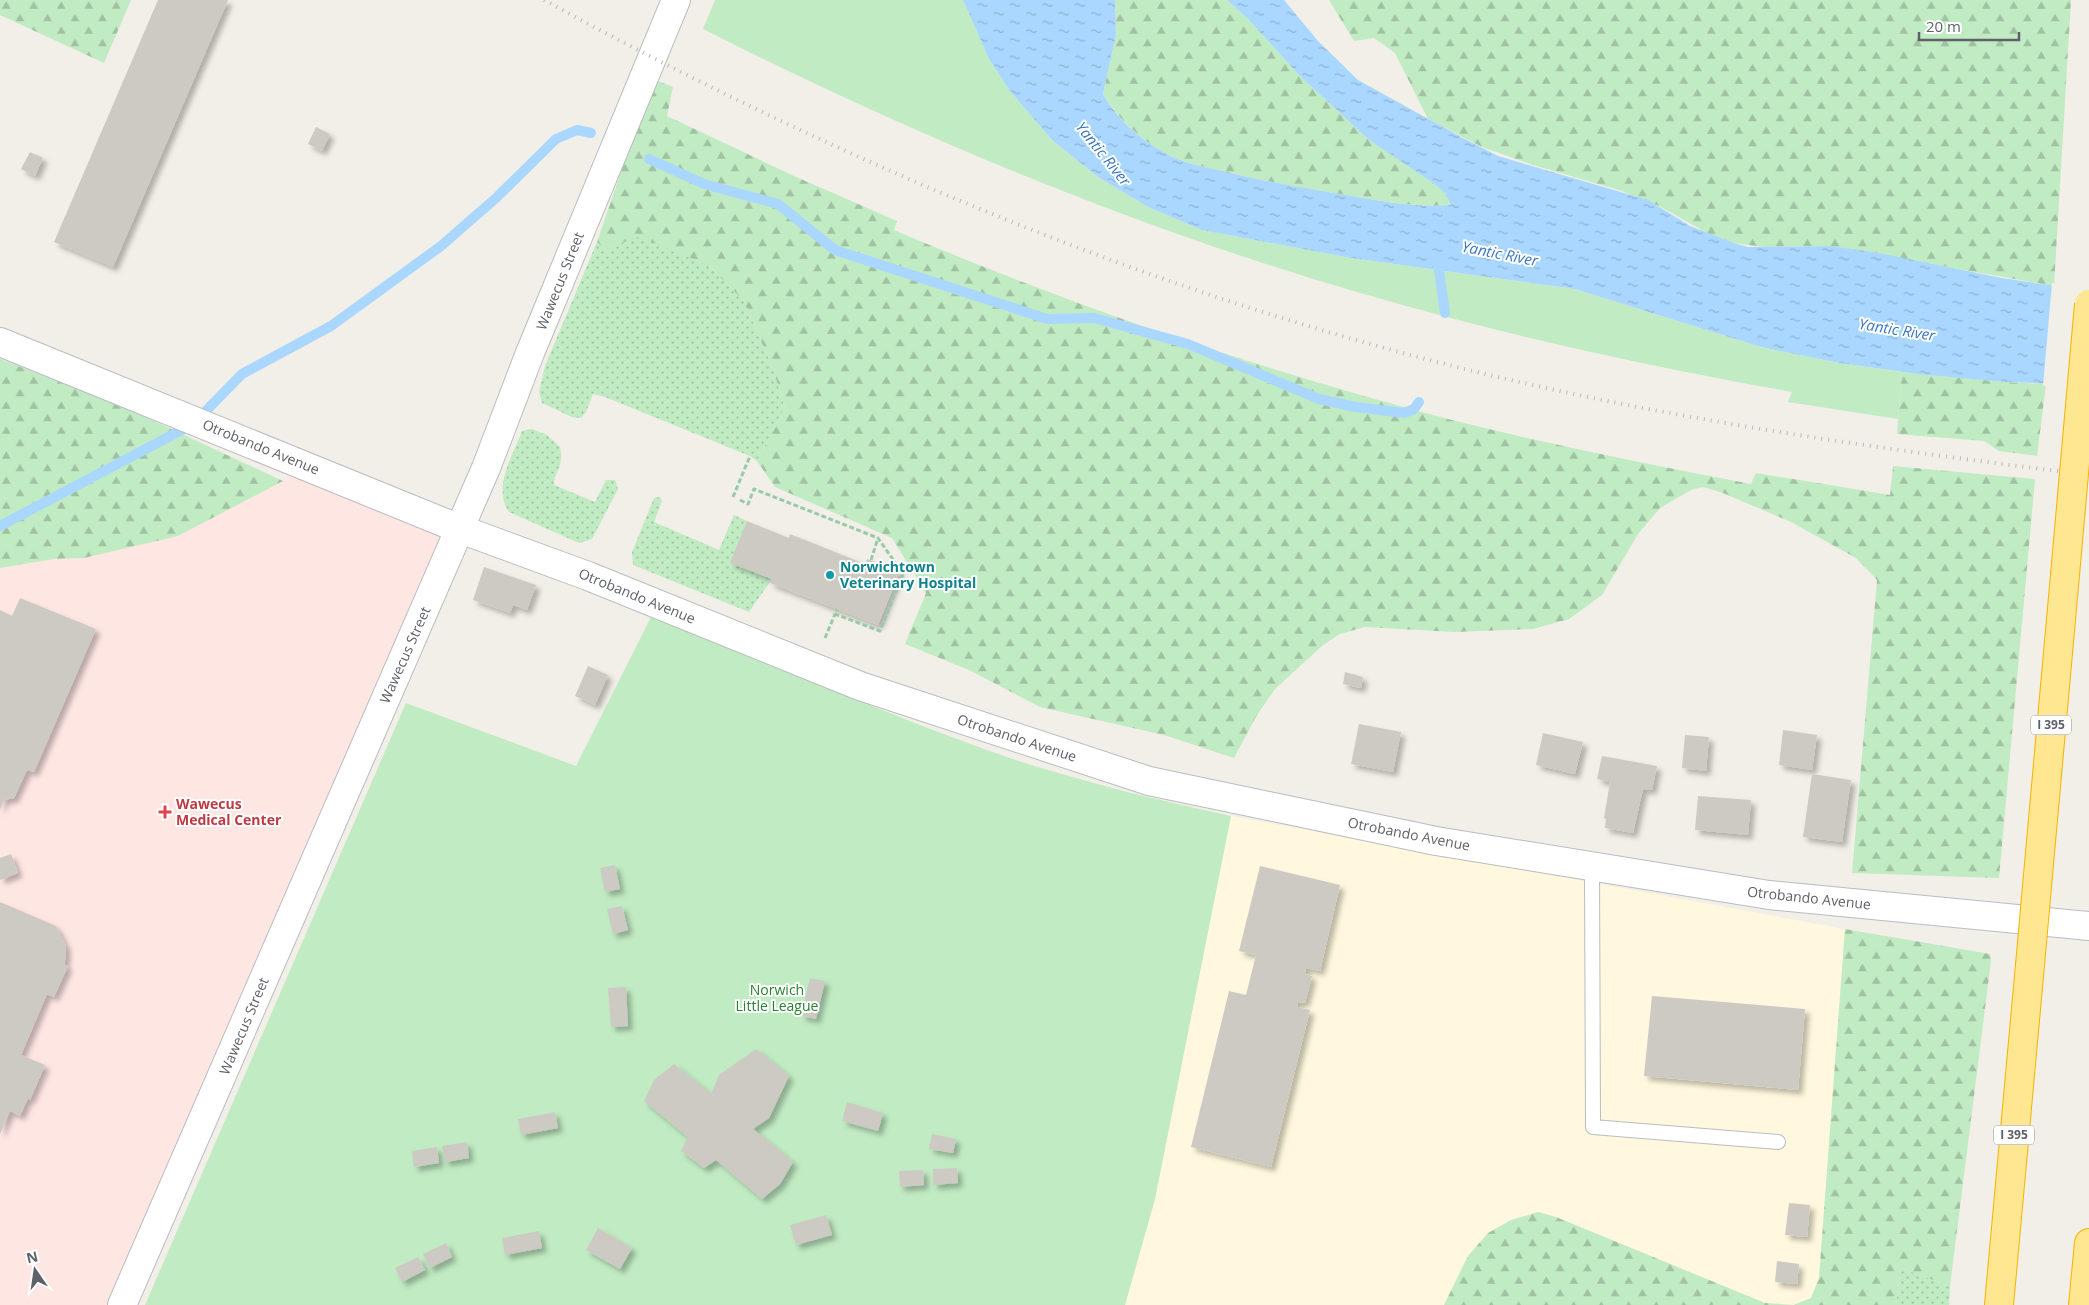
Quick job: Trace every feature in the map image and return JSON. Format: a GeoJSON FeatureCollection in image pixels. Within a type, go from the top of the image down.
{"type":"FeatureCollection","features":[{"type":"Feature","properties":{"kind":"highway","name":"I 395"},"geometry":{"type":"LineString","coordinates":[[1999,1305],[2089,304]]}},
{"type":"Feature","properties":{"kind":"highway"},"geometry":{"type":"LineString","coordinates":[[2084,1305],[2089,1243]]}},
{"type":"Feature","properties":{"kind":"street","name":"Wawecus Street"},"geometry":{"type":"LineString","coordinates":[[122,1305],[460,529],[586,216],[676,0]]}},
{"type":"Feature","properties":{"kind":"street","name":"Otrobando Avenue"},"geometry":{"type":"LineString","coordinates":[[0,342],[174,411],[460,529],[588,576],[860,686],[1149,781],[1436,841],[1770,895],[2089,926]]}},
{"type":"Feature","properties":{"kind":"lane"},"geometry":{"type":"LineString","coordinates":[[1592,866],[1593,1127],[1778,1142]]}},
{"type":"Feature","properties":{"kind":"path"},"geometry":{"type":"LineString","coordinates":[[733,497],[750,456]]}},
{"type":"Feature","properties":{"kind":"path"},"geometry":{"type":"LineString","coordinates":[[740,500],[748,504],[754,489],[878,538],[903,574],[880,631],[835,614]]}},
{"type":"Feature","properties":{"kind":"path"},"geometry":{"type":"LineString","coordinates":[[870,560],[878,538]]}},
{"type":"Feature","properties":{"kind":"path"},"geometry":{"type":"LineString","coordinates":[[824,641],[837,609]]}},
{"type":"Feature","properties":{"kind":"shaded area","name":"Wawecus Medical Center"},"geometry":{"type":"Polygon","coordinates":[[[310,467],[460,529],[113,1305],[0,1305],[0,568],[53,559],[84,558],[178,536],[310,467]]]}},
{"type":"Feature","properties":{"kind":"shaded area"},"geometry":{"type":"Polygon","coordinates":[[[1231,816],[1845,929],[1819,1278],[1816,1290],[1811,1298],[1794,1305],[1765,1303],[1556,1217],[1538,1212],[1468,1256],[1444,1305],[1125,1305],[1155,1199],[1231,816]]]}},
{"type":"Feature","properties":{"kind":"green space"},"geometry":{"type":"Polygon","coordinates":[[[0,0],[131,0],[104,63],[0,15],[0,0]]]}},
{"type":"Feature","properties":{"kind":"green space"},"geometry":{"type":"Polygon","coordinates":[[[715,0],[963,0],[989,59],[1010,91],[1052,140],[1098,177],[1148,207],[1202,230],[1351,258],[1575,289],[1761,347],[1839,363],[1902,372],[1898,419],[1788,402],[1792,392],[1627,360],[1465,322],[1357,292],[1189,238],[1024,176],[862,106],[703,29],[715,0]]]}},
{"type":"Feature","properties":{"kind":"green space"},"geometry":{"type":"Polygon","coordinates":[[[1115,0],[1227,0],[1248,19],[1300,76],[1368,139],[1437,186],[1445,193],[1452,205],[1426,206],[1372,200],[1242,176],[1188,163],[1172,157],[1138,135],[1122,120],[1103,94],[1116,35],[1115,0]]]}},
{"type":"Feature","properties":{"kind":"green space"},"geometry":{"type":"Polygon","coordinates":[[[1329,0],[2071,0],[2054,286],[1830,246],[1764,247],[1734,243],[1711,235],[1659,206],[1622,191],[1533,165],[1482,147],[1428,119],[1395,53],[1374,38],[1354,41],[1329,0]]]}},
{"type":"Feature","properties":{"kind":"green space"},"geometry":{"type":"Polygon","coordinates":[[[653,79],[673,87],[667,116],[794,176],[897,221],[894,230],[1100,311],[1239,358],[1381,401],[1526,438],[1751,484],[1756,473],[1890,495],[1893,466],[2035,479],[1999,878],[1852,873],[1877,580],[1856,558],[1791,522],[1723,493],[1703,487],[1691,490],[1660,508],[1638,534],[1602,595],[1569,619],[1533,629],[1454,632],[1365,627],[1340,634],[1323,645],[1275,689],[1257,715],[1234,758],[1164,735],[1040,707],[969,670],[905,644],[926,593],[892,538],[775,487],[757,461],[785,408],[772,366],[744,301],[708,265],[639,237],[605,249],[597,242],[653,79]]]}},
{"type":"Feature","properties":{"kind":"green space"},"geometry":{"type":"Polygon","coordinates":[[[639,236],[708,265],[744,301],[772,366],[785,408],[757,461],[750,456],[605,397],[593,394],[586,412],[581,418],[572,417],[542,403],[539,392],[545,366],[597,242],[605,249],[639,236]]]}},
{"type":"Feature","properties":{"kind":"green space"},"geometry":{"type":"Polygon","coordinates":[[[0,359],[128,409],[283,481],[178,536],[84,558],[53,559],[0,568],[0,359]]]}},
{"type":"Feature","properties":{"kind":"green space"},"geometry":{"type":"Polygon","coordinates":[[[1902,372],[2046,384],[2037,456],[1999,451],[1984,441],[1897,434],[1902,372]]]}},
{"type":"Feature","properties":{"kind":"green space"},"geometry":{"type":"Polygon","coordinates":[[[532,429],[547,435],[560,447],[561,460],[554,485],[595,502],[606,480],[615,480],[618,489],[592,539],[579,543],[509,512],[504,502],[503,482],[509,461],[522,431],[532,429]]]}},
{"type":"Feature","properties":{"kind":"green space"},"geometry":{"type":"Polygon","coordinates":[[[660,497],[662,501],[654,522],[719,550],[734,515],[747,521],[731,563],[772,579],[749,612],[633,565],[632,552],[654,498],[660,497]]]}},
{"type":"Feature","properties":{"kind":"green space","name":"Norwich Little League"},"geometry":{"type":"Polygon","coordinates":[[[652,615],[882,710],[975,746],[1074,778],[1231,816],[1155,1199],[1125,1305],[145,1305],[406,703],[576,766],[652,615]]]}},
{"type":"Feature","properties":{"kind":"green space"},"geometry":{"type":"Polygon","coordinates":[[[1845,929],[1990,954],[1991,961],[1950,1286],[1901,1268],[1896,1305],[1794,1305],[1811,1298],[1819,1278],[1845,929]]]}},
{"type":"Feature","properties":{"kind":"green space"},"geometry":{"type":"Polygon","coordinates":[[[1538,1212],[1556,1217],[1765,1303],[1794,1305],[1444,1305],[1468,1256],[1488,1233],[1511,1220],[1538,1212]]]}},
{"type":"Feature","properties":{"kind":"green space"},"geometry":{"type":"Polygon","coordinates":[[[1901,1268],[1950,1286],[1949,1305],[1896,1305],[1901,1268]]]}},
{"type":"Feature","properties":{"kind":"water","name":"Yantic River"},"geometry":{"type":"Polygon","coordinates":[[[963,0],[1115,0],[1116,35],[1103,94],[1115,112],[1130,128],[1172,157],[1187,163],[1256,179],[1372,200],[1425,206],[1451,205],[1445,193],[1437,186],[1368,139],[1300,76],[1248,19],[1227,0],[1284,0],[1318,41],[1358,80],[1463,138],[1498,156],[1648,200],[1690,226],[1734,243],[1748,247],[1830,246],[1879,253],[2002,278],[2089,291],[2089,385],[2005,382],[1918,374],[1839,363],[1761,347],[1575,289],[1351,258],[1202,230],[1148,207],[1098,177],[1052,140],[1010,91],[989,59],[963,0]]]}},
{"type":"Feature","properties":{"kind":"pier"},"geometry":{"type":"Polygon","coordinates":[[[2052,283],[2089,288],[2089,388],[2043,386],[2052,283]]]}},
{"type":"Feature","properties":{"kind":"building"},"geometry":{"type":"Polygon","coordinates":[[[158,0],[228,0],[113,267],[54,242],[158,0]]]}},
{"type":"Feature","properties":{"kind":"building"},"geometry":{"type":"Polygon","coordinates":[[[316,127],[330,134],[322,151],[308,144],[316,127]]]}},
{"type":"Feature","properties":{"kind":"building"},"geometry":{"type":"Polygon","coordinates":[[[30,152],[43,158],[35,176],[21,169],[30,152]]]}},
{"type":"Feature","properties":{"kind":"building","name":"Norwichtown Veterinary Hospital"},"geometry":{"type":"Polygon","coordinates":[[[747,521],[789,538],[790,534],[865,564],[867,559],[900,571],[878,625],[770,583],[772,579],[730,563],[747,521]]]}},
{"type":"Feature","properties":{"kind":"building"},"geometry":{"type":"Polygon","coordinates":[[[484,567],[536,585],[527,610],[513,605],[510,613],[473,600],[484,567]]]}},
{"type":"Feature","properties":{"kind":"building"},"geometry":{"type":"Polygon","coordinates":[[[20,598],[96,629],[34,772],[27,770],[14,798],[4,800],[0,810],[0,610],[12,616],[20,598]]]}},
{"type":"Feature","properties":{"kind":"building"},"geometry":{"type":"Polygon","coordinates":[[[588,666],[608,675],[595,705],[575,696],[588,666]]]}},
{"type":"Feature","properties":{"kind":"building"},"geometry":{"type":"Polygon","coordinates":[[[1345,672],[1363,677],[1361,688],[1343,684],[1345,672]]]}},
{"type":"Feature","properties":{"kind":"building"},"geometry":{"type":"Polygon","coordinates":[[[1359,724],[1401,732],[1393,772],[1351,764],[1359,724]]]}},
{"type":"Feature","properties":{"kind":"building"},"geometry":{"type":"Polygon","coordinates":[[[1783,730],[1817,735],[1812,770],[1779,765],[1783,730]]]}},
{"type":"Feature","properties":{"kind":"building"},"geometry":{"type":"Polygon","coordinates":[[[1543,733],[1583,742],[1575,774],[1536,765],[1543,733]]]}},
{"type":"Feature","properties":{"kind":"building"},"geometry":{"type":"Polygon","coordinates":[[[1685,735],[1709,737],[1706,771],[1682,768],[1685,735]]]}},
{"type":"Feature","properties":{"kind":"building"},"geometry":{"type":"Polygon","coordinates":[[[1602,756],[1657,766],[1652,790],[1643,789],[1633,833],[1605,828],[1606,819],[1604,818],[1610,782],[1597,779],[1602,756]]]}},
{"type":"Feature","properties":{"kind":"building"},"geometry":{"type":"Polygon","coordinates":[[[1812,774],[1851,780],[1842,842],[1803,837],[1812,774]]]}},
{"type":"Feature","properties":{"kind":"building"},"geometry":{"type":"Polygon","coordinates":[[[1698,796],[1751,800],[1748,835],[1695,830],[1698,796]]]}},
{"type":"Feature","properties":{"kind":"building"},"geometry":{"type":"Polygon","coordinates":[[[11,854],[18,873],[0,880],[0,858],[11,854]]]}},
{"type":"Feature","properties":{"kind":"building"},"geometry":{"type":"Polygon","coordinates":[[[615,865],[620,889],[605,892],[600,868],[615,865]]]}},
{"type":"Feature","properties":{"kind":"building"},"geometry":{"type":"Polygon","coordinates":[[[1260,866],[1340,885],[1320,971],[1306,968],[1305,974],[1312,976],[1305,1003],[1298,1002],[1297,1007],[1310,1010],[1271,1167],[1191,1147],[1229,991],[1246,995],[1256,955],[1239,951],[1260,866]]]}},
{"type":"Feature","properties":{"kind":"building"},"geometry":{"type":"Polygon","coordinates":[[[0,902],[56,926],[66,946],[64,964],[68,966],[54,997],[47,994],[21,1055],[45,1065],[30,1100],[28,1098],[20,1116],[10,1111],[0,1134],[0,902]]]}},
{"type":"Feature","properties":{"kind":"building"},"geometry":{"type":"Polygon","coordinates":[[[622,906],[628,930],[613,934],[607,909],[622,906]]]}},
{"type":"Feature","properties":{"kind":"building"},"geometry":{"type":"Polygon","coordinates":[[[810,978],[825,981],[816,1019],[801,1016],[810,978]]]}},
{"type":"Feature","properties":{"kind":"building"},"geometry":{"type":"Polygon","coordinates":[[[626,987],[628,1026],[611,1027],[608,988],[626,987]]]}},
{"type":"Feature","properties":{"kind":"building"},"geometry":{"type":"Polygon","coordinates":[[[1652,996],[1805,1009],[1798,1090],[1644,1076],[1652,996]]]}},
{"type":"Feature","properties":{"kind":"building"},"geometry":{"type":"Polygon","coordinates":[[[756,1049],[789,1076],[769,1118],[753,1129],[793,1162],[780,1184],[762,1199],[716,1160],[704,1168],[681,1151],[688,1137],[644,1101],[654,1080],[674,1064],[711,1094],[719,1075],[756,1049]]]}},
{"type":"Feature","properties":{"kind":"building"},"geometry":{"type":"Polygon","coordinates":[[[847,1102],[883,1113],[878,1131],[842,1121],[847,1102]]]}},
{"type":"Feature","properties":{"kind":"building"},"geometry":{"type":"Polygon","coordinates":[[[555,1112],[558,1128],[521,1135],[518,1119],[555,1112]]]}},
{"type":"Feature","properties":{"kind":"building"},"geometry":{"type":"Polygon","coordinates":[[[932,1134],[956,1139],[953,1153],[929,1149],[932,1134]]]}},
{"type":"Feature","properties":{"kind":"building"},"geometry":{"type":"Polygon","coordinates":[[[467,1142],[469,1158],[445,1162],[442,1146],[467,1142]]]}},
{"type":"Feature","properties":{"kind":"building"},"geometry":{"type":"Polygon","coordinates":[[[437,1147],[439,1163],[414,1167],[412,1151],[437,1147]]]}},
{"type":"Feature","properties":{"kind":"building"},"geometry":{"type":"Polygon","coordinates":[[[957,1168],[958,1183],[933,1185],[933,1169],[957,1168]]]}},
{"type":"Feature","properties":{"kind":"building"},"geometry":{"type":"Polygon","coordinates":[[[923,1170],[924,1185],[900,1187],[899,1171],[923,1170]]]}},
{"type":"Feature","properties":{"kind":"building"},"geometry":{"type":"Polygon","coordinates":[[[1789,1203],[1810,1205],[1807,1237],[1785,1235],[1789,1203]]]}},
{"type":"Feature","properties":{"kind":"building"},"geometry":{"type":"Polygon","coordinates":[[[826,1215],[832,1235],[796,1245],[790,1225],[826,1215]]]}},
{"type":"Feature","properties":{"kind":"building"},"geometry":{"type":"Polygon","coordinates":[[[598,1228],[632,1248],[620,1269],[586,1250],[598,1228]]]}},
{"type":"Feature","properties":{"kind":"building"},"geometry":{"type":"Polygon","coordinates":[[[539,1231],[542,1248],[505,1255],[502,1238],[539,1231]]]}},
{"type":"Feature","properties":{"kind":"building"},"geometry":{"type":"Polygon","coordinates":[[[446,1243],[452,1257],[430,1268],[423,1254],[446,1243]]]}},
{"type":"Feature","properties":{"kind":"building"},"geometry":{"type":"Polygon","coordinates":[[[418,1257],[425,1270],[402,1282],[395,1268],[418,1257]]]}},
{"type":"Feature","properties":{"kind":"building"},"geometry":{"type":"Polygon","coordinates":[[[1777,1261],[1799,1264],[1797,1284],[1775,1282],[1777,1261]]]}},
{"type":"Feature","properties":{"kind":"waterway"},"geometry":{"type":"LineString","coordinates":[[0,526],[193,424],[242,374],[331,326],[441,246],[496,198],[556,139],[577,130],[591,133]]}},
{"type":"Feature","properties":{"kind":"waterway"},"geometry":{"type":"LineString","coordinates":[[649,159],[704,184],[778,204],[835,250],[1047,319],[1094,318],[1188,344],[1319,399],[1355,407],[1404,413],[1414,409],[1419,402]]}},
{"type":"Feature","properties":{"kind":"waterway"},"geometry":{"type":"LineString","coordinates":[[1437,257],[1445,313]]}},
{"type":"Feature","properties":{"kind":"railway"},"geometry":{"type":"LineString","coordinates":[[544,0],[651,57],[760,111],[871,162],[983,210],[1096,255],[1211,295],[1327,332],[1524,383],[1685,416],[1927,454],[2089,475]]}},
{"type":"Feature","properties":{"kind":"place","name":"Norwichtown Veterinary Hospital"},"geometry":{"type":"Point","coordinates":[830,575]}},
{"type":"Feature","properties":{"kind":"place","name":"Wawecus Medical Center"},"geometry":{"type":"Point","coordinates":[165,812]}}]}
